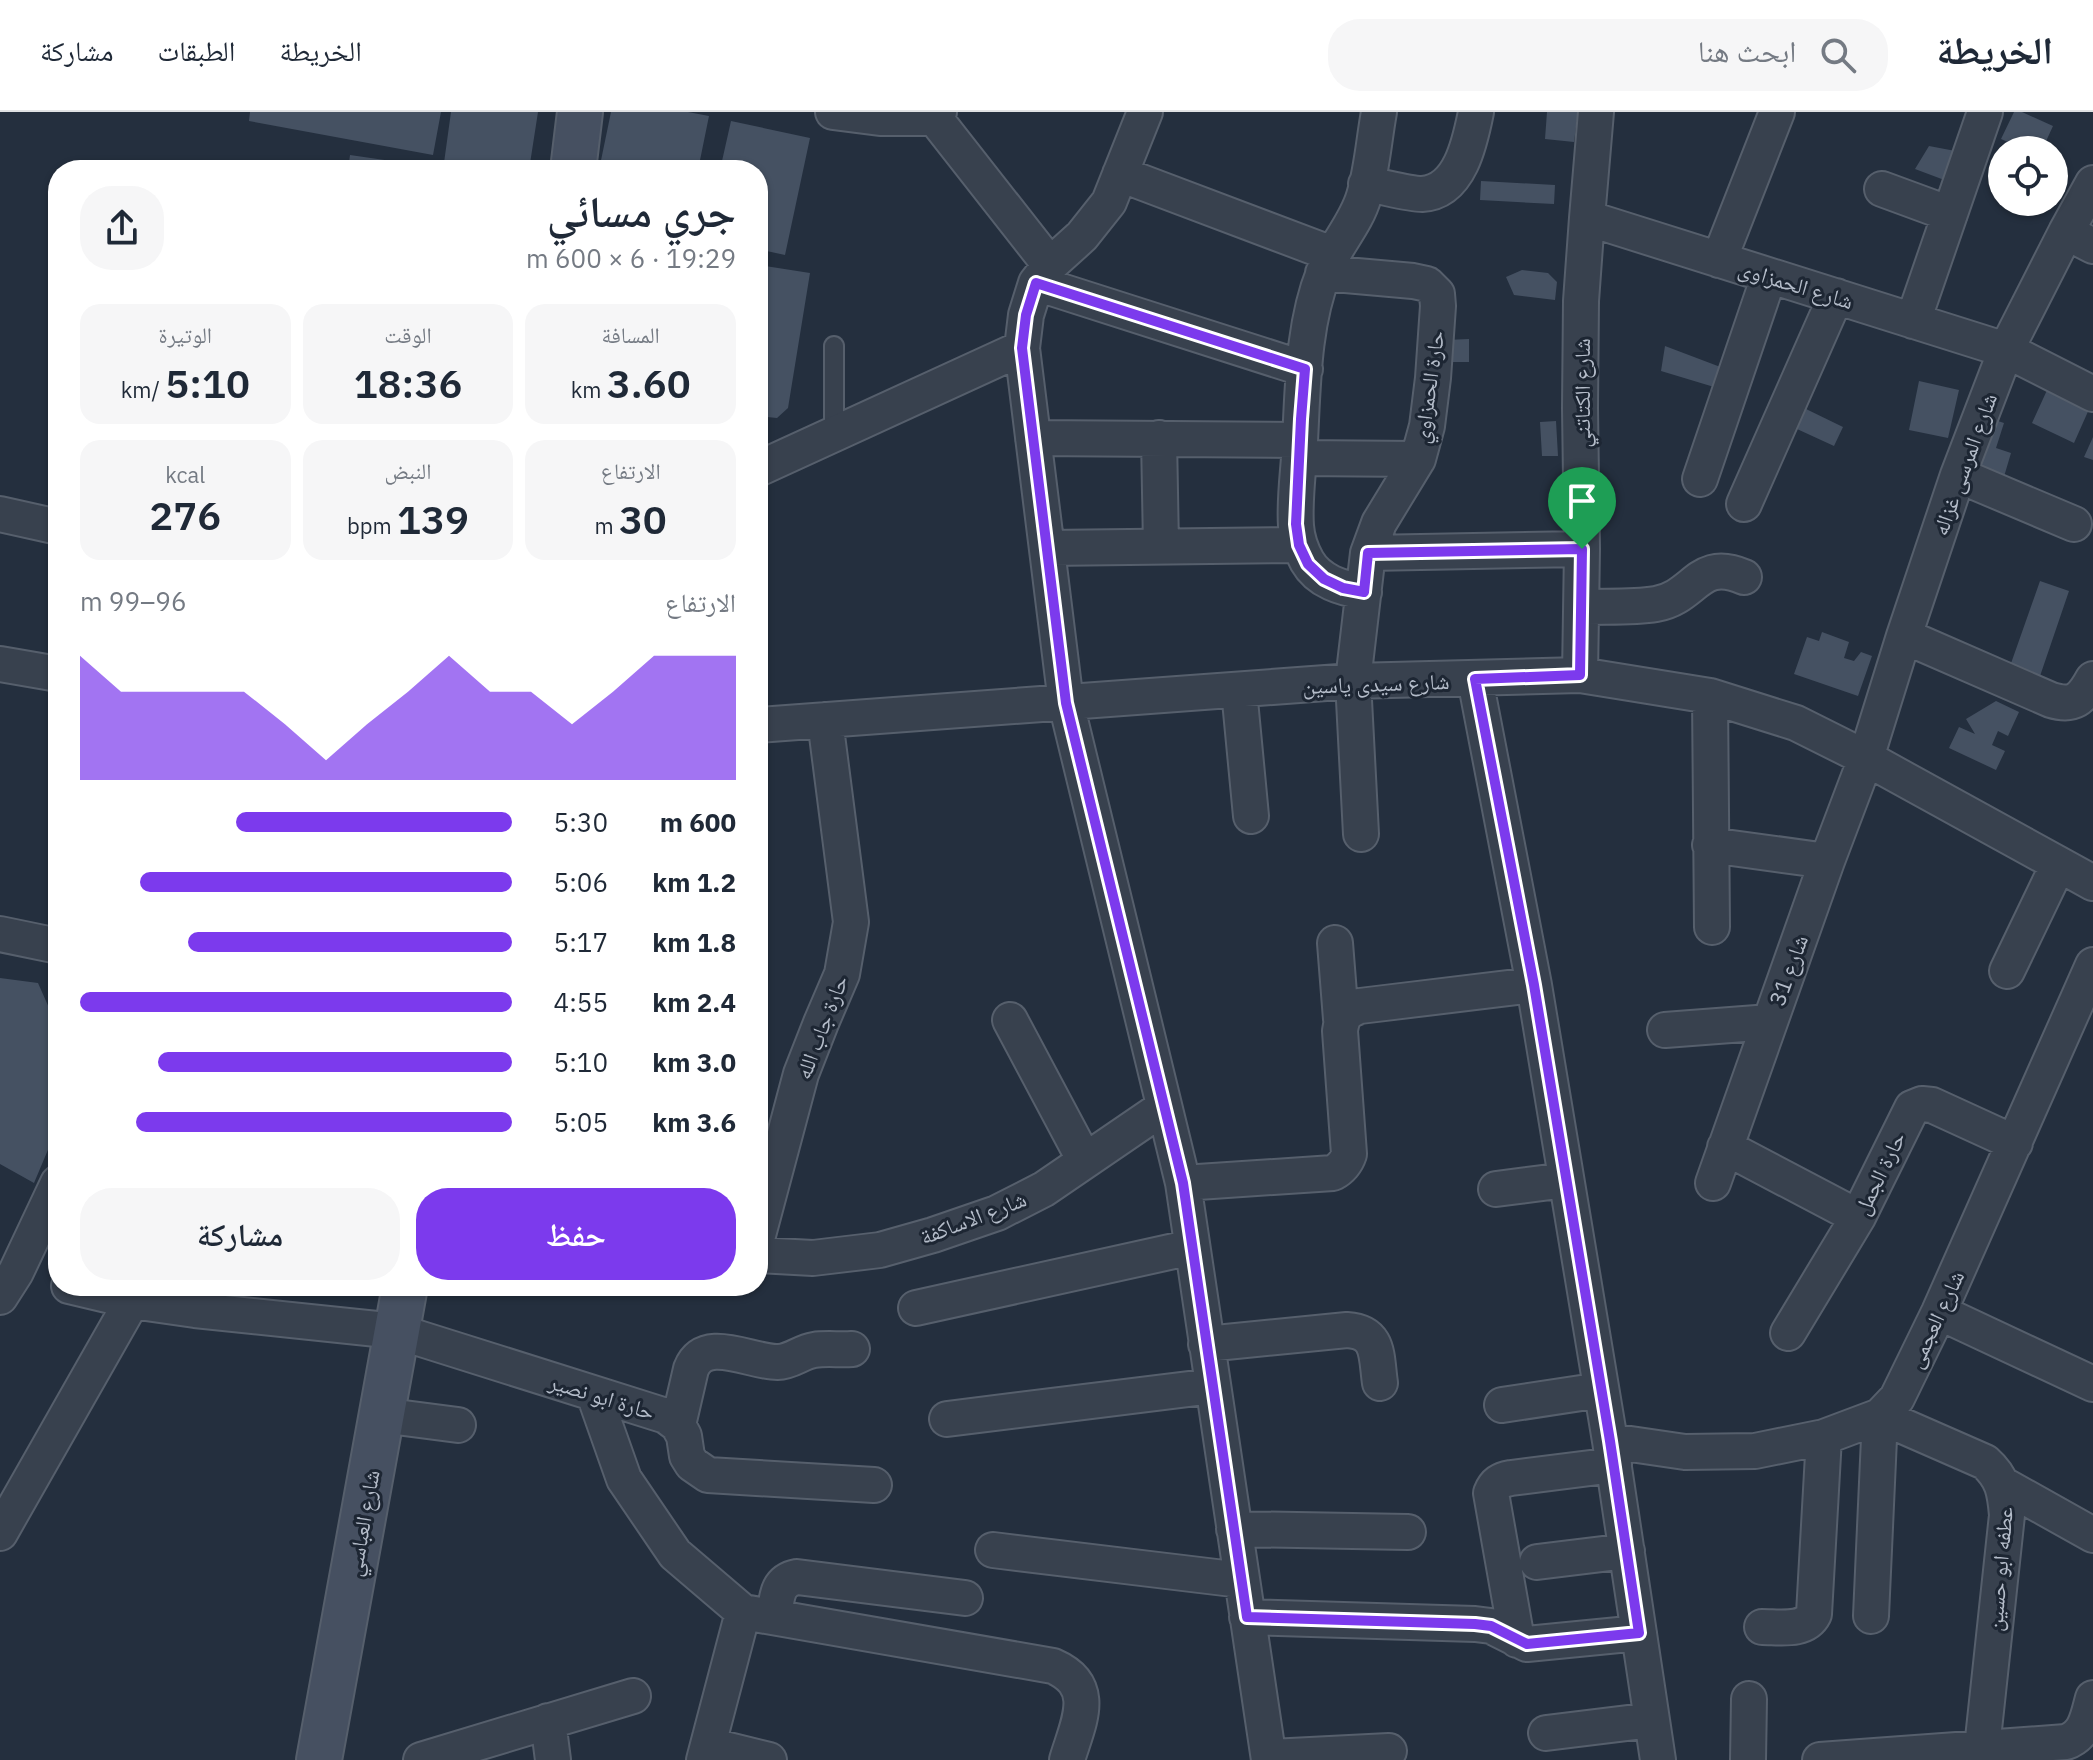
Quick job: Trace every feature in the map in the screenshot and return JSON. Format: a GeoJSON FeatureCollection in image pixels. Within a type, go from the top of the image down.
{"type":"FeatureCollection","features":[{"type":"Feature","properties":{"kind":"street"},"geometry":{"type":"LineString","coordinates":[[574,160],[580,112]]}},
{"type":"Feature","properties":{"kind":"street"},"geometry":{"type":"LineString","coordinates":[[833,112],[880,118],[935,114],[1043,274],[1305,369]]}},
{"type":"Feature","properties":{"kind":"street"},"geometry":{"type":"LineString","coordinates":[[1145,112],[1109,202],[1082,236],[1043,274],[1026,315],[1022,348],[1066,703],[1183,1183],[1269,1758],[1389,1751]]}},
{"type":"Feature","properties":{"kind":"street"},"geometry":{"type":"LineString","coordinates":[[1364,592],[1343,588],[1324,579],[1308,564],[1299,545],[1296,524],[1309,325],[1328,264],[1356,218],[1365,195],[1379,112]]}},
{"type":"Feature","properties":{"kind":"street"},"geometry":{"type":"LineString","coordinates":[[1366,184],[1422,194],[1443,187],[1457,174],[1476,112]]}},
{"type":"Feature","properties":{"kind":"street","name":"شارع الكتاتني"},"geometry":{"type":"LineString","coordinates":[[1580,675],[1581,301],[1596,112]]}},
{"type":"Feature","properties":{"kind":"street"},"geometry":{"type":"LineString","coordinates":[[1719,260],[1777,112]]}},
{"type":"Feature","properties":{"kind":"street"},"geometry":{"type":"LineString","coordinates":[[1913,321],[1985,112]]}},
{"type":"Feature","properties":{"kind":"street"},"geometry":{"type":"LineString","coordinates":[[1120,174],[1328,264]]}},
{"type":"Feature","properties":{"kind":"street","name":"شارع المرسى غزاله"},"geometry":{"type":"LineString","coordinates":[[1866,758],[1958,475],[2006,350],[2079,239],[2093,183]]}},
{"type":"Feature","properties":{"kind":"street"},"geometry":{"type":"LineString","coordinates":[[1882,189],[1950,214]]}},
{"type":"Feature","properties":{"kind":"street","name":"شارع الحمزاوى"},"geometry":{"type":"LineString","coordinates":[[1587,218],[2006,350],[2093,394]]}},
{"type":"Feature","properties":{"kind":"street","name":"حارة الحمزاوي"},"geometry":{"type":"LineString","coordinates":[[1328,264],[1427,284],[1437,294],[1438,306],[1427,426],[1418,459],[1379,523],[1368,553],[1353,681],[1361,834]]}},
{"type":"Feature","properties":{"kind":"street"},"geometry":{"type":"LineString","coordinates":[[1700,479],[1769,276]]}},
{"type":"Feature","properties":{"kind":"street"},"geometry":{"type":"LineString","coordinates":[[1744,504],[1836,296]]}},
{"type":"Feature","properties":{"kind":"street"},"geometry":{"type":"LineString","coordinates":[[768,464],[1022,348]]}},
{"type":"Feature","properties":{"kind":"street"},"geometry":{"type":"LineString","coordinates":[[1033,438],[1159,438],[1418,459]]}},
{"type":"Feature","properties":{"kind":"street"},"geometry":{"type":"LineString","coordinates":[[1159,438],[1161,546]]}},
{"type":"Feature","properties":{"kind":"street"},"geometry":{"type":"LineString","coordinates":[[1958,475],[2074,524]]}},
{"type":"Feature","properties":{"kind":"street"},"geometry":{"type":"LineString","coordinates":[[0,514],[48,525]]}},
{"type":"Feature","properties":{"kind":"street"},"geometry":{"type":"LineString","coordinates":[[1047,548],[1299,545]]}},
{"type":"Feature","properties":{"kind":"street"},"geometry":{"type":"LineString","coordinates":[[1368,553],[1582,549]]}},
{"type":"Feature","properties":{"kind":"street"},"geometry":{"type":"LineString","coordinates":[[1582,607],[1668,601],[1681,595],[1702,576],[1716,571],[1731,571],[1744,577]]}},
{"type":"Feature","properties":{"kind":"street"},"geometry":{"type":"LineString","coordinates":[[1904,636],[2063,703],[2075,701],[2085,693],[2093,679]]}},
{"type":"Feature","properties":{"kind":"street"},"geometry":{"type":"LineString","coordinates":[[0,664],[48,672]]}},
{"type":"Feature","properties":{"kind":"street","name":"شارع سيدى ياسين"},"geometry":{"type":"LineString","coordinates":[[768,724],[1353,681],[1580,675],[1710,696],[1796,723],[2093,883]]}},
{"type":"Feature","properties":{"kind":"street"},"geometry":{"type":"LineString","coordinates":[[1475,679],[1534,985],[1612,1453],[1658,1760]]}},
{"type":"Feature","properties":{"kind":"street"},"geometry":{"type":"LineString","coordinates":[[1239,690],[1251,816]]}},
{"type":"Feature","properties":{"kind":"street"},"geometry":{"type":"LineString","coordinates":[[1710,696],[1712,927]]}},
{"type":"Feature","properties":{"kind":"street","name":"حارة جاب الله"},"geometry":{"type":"LineString","coordinates":[[768,1198],[801,1074],[842,974],[851,922],[825,720]]}},
{"type":"Feature","properties":{"kind":"street","name":"شارع 31"},"geometry":{"type":"LineString","coordinates":[[1713,1183],[1866,758]]}},
{"type":"Feature","properties":{"kind":"street"},"geometry":{"type":"LineString","coordinates":[[1710,845],[1827,861]]}},
{"type":"Feature","properties":{"kind":"street"},"geometry":{"type":"LineString","coordinates":[[2007,971],[2058,865]]}},
{"type":"Feature","properties":{"kind":"street"},"geometry":{"type":"LineString","coordinates":[[0,934],[48,944]]}},
{"type":"Feature","properties":{"kind":"street"},"geometry":{"type":"LineString","coordinates":[[1183,1183],[1333,1173],[1346,1162],[1349,1154],[1335,943]]}},
{"type":"Feature","properties":{"kind":"street","name":"شارع العجمى"},"geometry":{"type":"LineString","coordinates":[[1880,1416],[1897,1398],[1939,1312],[2093,965]]}},
{"type":"Feature","properties":{"kind":"street"},"geometry":{"type":"LineString","coordinates":[[1341,1019],[1349,1010],[1360,1006],[1534,985]]}},
{"type":"Feature","properties":{"kind":"street"},"geometry":{"type":"LineString","coordinates":[[1010,1020],[1085,1161]]}},
{"type":"Feature","properties":{"kind":"street"},"geometry":{"type":"LineString","coordinates":[[1665,1030],[1770,1022]]}},
{"type":"Feature","properties":{"kind":"street","name":"حارة الجمل"},"geometry":{"type":"LineString","coordinates":[[1788,1333],[1858,1217],[1912,1108],[1922,1104],[1932,1105],[2015,1143]]}},
{"type":"Feature","properties":{"kind":"street","name":"شارع الاساكفة"},"geometry":{"type":"LineString","coordinates":[[768,1256],[813,1258],[880,1250],[997,1213],[1044,1189],[1164,1107]]}},
{"type":"Feature","properties":{"kind":"street"},"geometry":{"type":"LineString","coordinates":[[1725,1147],[1858,1217]]}},
{"type":"Feature","properties":{"kind":"street"},"geometry":{"type":"LineString","coordinates":[[1496,1189],[1566,1180]]}},
{"type":"Feature","properties":{"kind":"street"},"geometry":{"type":"LineString","coordinates":[[48,1203],[8,1285],[48,1283]]}},
{"type":"Feature","properties":{"kind":"street"},"geometry":{"type":"LineString","coordinates":[[916,1308],[1192,1247]]}},
{"type":"Feature","properties":{"kind":"street","name":"حارة ابو نصير"},"geometry":{"type":"LineString","coordinates":[[111,1296],[195,1310],[396,1331],[666,1416],[678,1425],[684,1436],[687,1456],[692,1464],[708,1475],[874,1485]]}},
{"type":"Feature","properties":{"kind":"street","name":"شارع العباسي"},"geometry":{"type":"LineString","coordinates":[[319,1760],[403,1296]]}},
{"type":"Feature","properties":{"kind":"street"},"geometry":{"type":"LineString","coordinates":[[0,1533],[132,1301]]}},
{"type":"Feature","properties":{"kind":"street"},"geometry":{"type":"LineString","coordinates":[[1939,1312],[2093,1384]]}},
{"type":"Feature","properties":{"kind":"street"},"geometry":{"type":"LineString","coordinates":[[1206,1344],[1359,1330],[1369,1335],[1375,1345],[1380,1383]]}},
{"type":"Feature","properties":{"kind":"street"},"geometry":{"type":"LineString","coordinates":[[678,1425],[691,1369],[694,1361],[702,1355],[726,1352],[779,1362],[814,1349],[852,1349]]}},
{"type":"Feature","properties":{"kind":"street"},"geometry":{"type":"LineString","coordinates":[[947,1419],[1213,1386]]}},
{"type":"Feature","properties":{"kind":"street"},"geometry":{"type":"LineString","coordinates":[[1502,1405],[1601,1390]]}},
{"type":"Feature","properties":{"kind":"street"},"geometry":{"type":"LineString","coordinates":[[594,1394],[624,1479],[675,1554],[758,1614],[1053,1666],[1065,1671],[1075,1680],[1083,1703],[1067,1760]]}},
{"type":"Feature","properties":{"kind":"street"},"geometry":{"type":"LineString","coordinates":[[381,1415],[458,1425]]}},
{"type":"Feature","properties":{"kind":"street"},"geometry":{"type":"LineString","coordinates":[[1517,1640],[1491,1493],[1494,1484],[1612,1453],[1755,1451],[1824,1437],[1880,1416],[1871,1616]]}},
{"type":"Feature","properties":{"kind":"street","name":"عطفه ابو حسين"},"geometry":{"type":"LineString","coordinates":[[1880,1416],[1985,1462],[1996,1472],[2002,1484],[2007,1515],[1982,1748]]}},
{"type":"Feature","properties":{"kind":"street"},"geometry":{"type":"LineString","coordinates":[[1762,1627],[1801,1626],[1810,1622],[1814,1614],[1824,1437]]}},
{"type":"Feature","properties":{"kind":"street"},"geometry":{"type":"LineString","coordinates":[[2002,1484],[2093,1535]]}},
{"type":"Feature","properties":{"kind":"street"},"geometry":{"type":"LineString","coordinates":[[1234,1529],[1408,1532]]}},
{"type":"Feature","properties":{"kind":"street"},"geometry":{"type":"LineString","coordinates":[[993,1550],[1241,1580]]}},
{"type":"Feature","properties":{"kind":"street"},"geometry":{"type":"LineString","coordinates":[[1537,1562],[1627,1551]]}},
{"type":"Feature","properties":{"kind":"street"},"geometry":{"type":"LineString","coordinates":[[769,1760],[706,1752],[758,1614],[785,1581],[797,1577],[965,1598]]}},
{"type":"Feature","properties":{"kind":"street"},"geometry":{"type":"LineString","coordinates":[[1247,1617],[1475,1624],[1491,1626],[1527,1644],[1639,1633]]}},
{"type":"Feature","properties":{"kind":"street"},"geometry":{"type":"LineString","coordinates":[[421,1760],[633,1696]]}},
{"type":"Feature","properties":{"kind":"street"},"geometry":{"type":"LineString","coordinates":[[1820,1760],[2066,1742],[2075,1739],[2082,1731],[2093,1698]]}},
{"type":"Feature","properties":{"kind":"street"},"geometry":{"type":"LineString","coordinates":[[1748,1760],[1749,1699]]}},
{"type":"Feature","properties":{"kind":"street"},"geometry":{"type":"LineString","coordinates":[[1546,1733],[1652,1720]]}},
{"type":"Feature","properties":{"kind":"street"},"geometry":{"type":"LineString","coordinates":[[548,1721],[553,1760]]}},
{"type":"Feature","properties":{"kind":"lane"},"geometry":{"type":"LineString","coordinates":[[834,346],[834,434]]}},
{"type":"Feature","properties":{"kind":"building"},"geometry":{"type":"Polygon","coordinates":[[[250,112],[441,112],[433,155],[249,121],[250,112]]]}},
{"type":"Feature","properties":{"kind":"building"},"geometry":{"type":"Polygon","coordinates":[[[451,112],[538,112],[531,160],[444,160],[451,112]]]}},
{"type":"Feature","properties":{"kind":"building"},"geometry":{"type":"Polygon","coordinates":[[[611,112],[688,112],[709,116],[700,160],[601,160],[611,112]]]}},
{"type":"Feature","properties":{"kind":"building"},"geometry":{"type":"Polygon","coordinates":[[[1547,112],[1578,112],[1574,142],[1545,139],[1547,112]]]}},
{"type":"Feature","properties":{"kind":"building"},"geometry":{"type":"Polygon","coordinates":[[[2014,112],[2022,112],[2053,126],[2048,136],[2002,136],[2014,112]]]}},
{"type":"Feature","properties":{"kind":"building"},"geometry":{"type":"Polygon","coordinates":[[[731,121],[810,138],[785,255],[768,251],[768,160],[722,160],[731,121]]]}},
{"type":"Feature","properties":{"kind":"building"},"geometry":{"type":"Polygon","coordinates":[[[1929,146],[1966,153],[1955,184],[1915,169],[1929,146]]]}},
{"type":"Feature","properties":{"kind":"building"},"geometry":{"type":"Polygon","coordinates":[[[350,155],[385,160],[349,160],[350,155]]]}},
{"type":"Feature","properties":{"kind":"building"},"geometry":{"type":"Polygon","coordinates":[[[1481,181],[1555,185],[1554,204],[1480,200],[1481,181]]]}},
{"type":"Feature","properties":{"kind":"building"},"geometry":{"type":"Polygon","coordinates":[[[768,267],[810,273],[788,408],[777,418],[768,417],[768,267]]]}},
{"type":"Feature","properties":{"kind":"building"},"geometry":{"type":"Polygon","coordinates":[[[1522,270],[1548,273],[1557,282],[1555,300],[1514,295],[1506,277],[1522,270]]]}},
{"type":"Feature","properties":{"kind":"building"},"geometry":{"type":"Polygon","coordinates":[[[1469,339],[1469,362],[1446,362],[1446,340],[1469,339]]]}},
{"type":"Feature","properties":{"kind":"building"},"geometry":{"type":"Polygon","coordinates":[[[1665,346],[1731,371],[1724,390],[1661,371],[1665,346]]]}},
{"type":"Feature","properties":{"kind":"building"},"geometry":{"type":"Polygon","coordinates":[[[1919,381],[1959,390],[1948,438],[1909,430],[1919,381]]]}},
{"type":"Feature","properties":{"kind":"building"},"geometry":{"type":"Polygon","coordinates":[[[2048,388],[2090,407],[2074,443],[2032,423],[2048,388]]]}},
{"type":"Feature","properties":{"kind":"building"},"geometry":{"type":"Polygon","coordinates":[[[1806,409],[1843,427],[1834,446],[1797,429],[1806,409]]]}},
{"type":"Feature","properties":{"kind":"building"},"geometry":{"type":"Polygon","coordinates":[[[1986,417],[2004,423],[1996,448],[2011,453],[2003,480],[1970,469],[1986,417]]]}},
{"type":"Feature","properties":{"kind":"building"},"geometry":{"type":"Polygon","coordinates":[[[1556,421],[1558,456],[1542,456],[1540,422],[1556,421]]]}},
{"type":"Feature","properties":{"kind":"building"},"geometry":{"type":"Polygon","coordinates":[[[2093,437],[2093,460],[2084,457],[2093,437]]]}},
{"type":"Feature","properties":{"kind":"building"},"geometry":{"type":"Polygon","coordinates":[[[2040,581],[2069,591],[2039,679],[2009,669],[2040,581]]]}},
{"type":"Feature","properties":{"kind":"building"},"geometry":{"type":"Polygon","coordinates":[[[1822,632],[1849,642],[1844,658],[1854,661],[1861,652],[1872,656],[1858,696],[1794,674],[1807,637],[1819,641],[1822,632]]]}},
{"type":"Feature","properties":{"kind":"building"},"geometry":{"type":"Polygon","coordinates":[[[1996,701],[2019,712],[2008,736],[1998,731],[1992,745],[2005,751],[1996,770],[1949,748],[1959,727],[1975,734],[1966,719],[1996,701]]]}},
{"type":"Feature","properties":{"kind":"building"},"geometry":{"type":"Polygon","coordinates":[[[0,978],[38,983],[48,1006],[48,1150],[34,1183],[0,1164],[0,978]]]}},
{"type":"Feature","properties":{"kind":"route"},"geometry":{"type":"LineString","coordinates":[[1036,283],[1305,369],[1296,524],[1299,545],[1308,564],[1324,579],[1343,588],[1364,592],[1368,553],[1582,549],[1580,675],[1475,679],[1534,985],[1639,1633],[1527,1644],[1491,1626],[1475,1624],[1247,1617],[1183,1183],[1066,703],[1022,348],[1026,315],[1036,283]]}}]}
